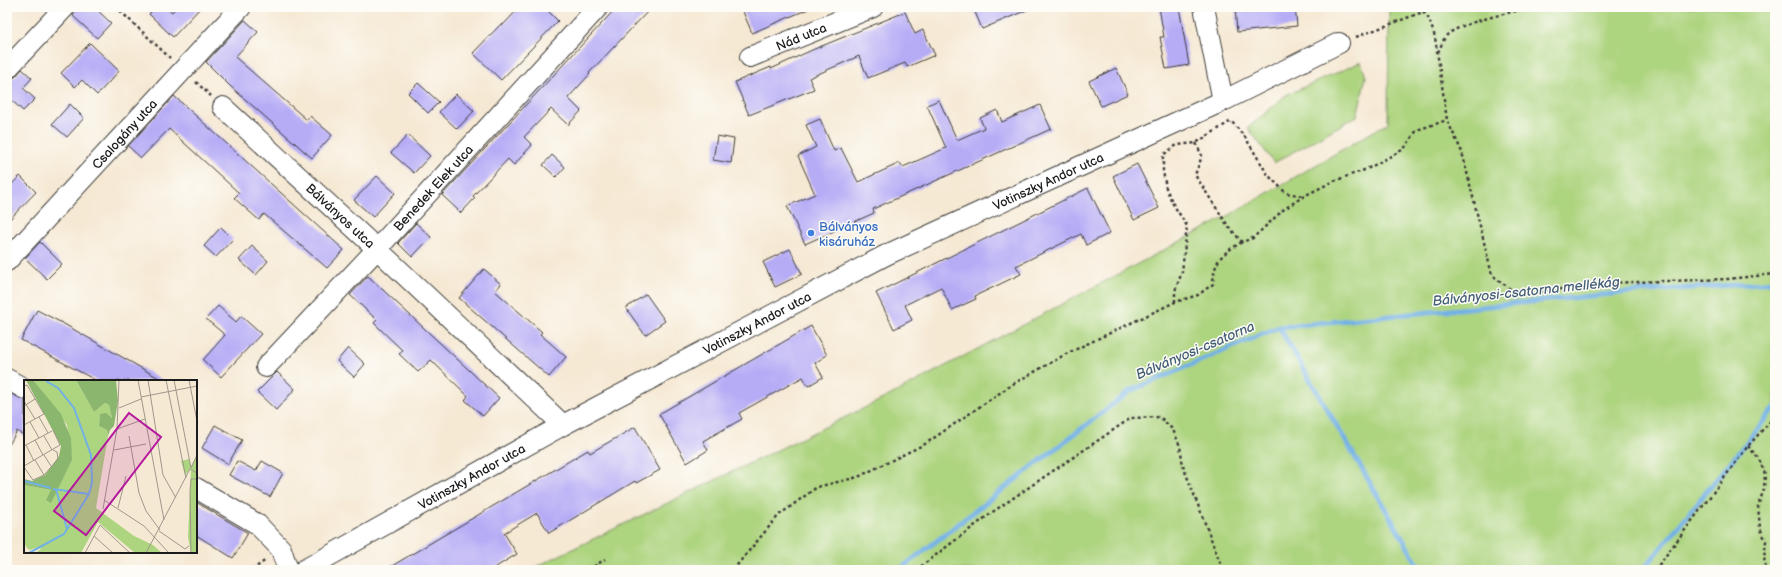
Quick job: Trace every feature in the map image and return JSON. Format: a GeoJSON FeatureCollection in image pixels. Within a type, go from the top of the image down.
{"type":"FeatureCollection","features":[{"type":"Feature","properties":{"kind":"street"},"geometry":{"type":"LineString","coordinates":[[7,69],[65,7]]}},
{"type":"Feature","properties":{"kind":"street","name":"Csalogány utca"},"geometry":{"type":"LineString","coordinates":[[7,261],[241,7]]}},
{"type":"Feature","properties":{"kind":"street","name":"Benedek Elek utca"},"geometry":{"type":"LineString","coordinates":[[266,368],[598,7]]}},
{"type":"Feature","properties":{"kind":"street","name":"Nád utca"},"geometry":{"type":"LineString","coordinates":[[750,57],[873,7]]}},
{"type":"Feature","properties":{"kind":"street"},"geometry":{"type":"LineString","coordinates":[[1204,7],[1223,101]]}},
{"type":"Feature","properties":{"kind":"street","name":"Votinszky Andor utca"},"geometry":{"type":"LineString","coordinates":[[304,570],[563,425],[886,255],[1223,101],[1339,43]]}},
{"type":"Feature","properties":{"kind":"street","name":"Bálványos utca"},"geometry":{"type":"LineString","coordinates":[[223,107],[377,249],[563,425]]}},
{"type":"Feature","properties":{"kind":"street"},"geometry":{"type":"LineString","coordinates":[[7,379],[24,388]]}},
{"type":"Feature","properties":{"kind":"street"},"geometry":{"type":"LineString","coordinates":[[197,489],[257,524],[281,549],[288,570]]}},
{"type":"Feature","properties":{"kind":"path"},"geometry":{"type":"LineString","coordinates":[[116,7],[223,107]]}},
{"type":"Feature","properties":{"kind":"path"},"geometry":{"type":"LineString","coordinates":[[1339,43],[1436,7]]}},
{"type":"Feature","properties":{"kind":"path"},"geometry":{"type":"LineString","coordinates":[[1438,52],[1447,35],[1480,20],[1533,7]]}},
{"type":"Feature","properties":{"kind":"path"},"geometry":{"type":"LineString","coordinates":[[1423,12],[1429,19],[1438,52],[1447,120],[1462,152],[1492,275],[1518,295],[1606,283],[1728,278],[1775,274]]}},
{"type":"Feature","properties":{"kind":"path"},"geometry":{"type":"LineString","coordinates":[[733,570],[779,515],[817,486],[858,477],[925,444],[1027,376],[1068,353],[1175,302],[1198,295],[1213,284],[1213,271],[1221,255],[1242,242],[1253,238],[1283,210],[1304,196],[1386,159],[1404,149],[1417,130],[1447,120]]}},
{"type":"Feature","properties":{"kind":"path"},"geometry":{"type":"LineString","coordinates":[[1175,302],[1175,291],[1182,272],[1187,226],[1173,204],[1166,188],[1163,171],[1164,155],[1177,145],[1196,143],[1231,121],[1245,137],[1268,175],[1286,193],[1304,196]]}},
{"type":"Feature","properties":{"kind":"path"},"geometry":{"type":"LineString","coordinates":[[1196,143],[1202,156],[1195,175],[1224,220],[1242,242]]}},
{"type":"Feature","properties":{"kind":"path"},"geometry":{"type":"LineString","coordinates":[[1654,570],[1748,446],[1775,416]]}},
{"type":"Feature","properties":{"kind":"path"},"geometry":{"type":"LineString","coordinates":[[916,570],[994,510],[1130,418],[1160,417],[1173,430],[1180,446],[1183,466],[1223,570]]}},
{"type":"Feature","properties":{"kind":"path"},"geometry":{"type":"LineString","coordinates":[[1748,446],[1759,459],[1765,474],[1764,489],[1758,506],[1760,528],[1766,541],[1764,558],[1766,570]]}},
{"type":"Feature","properties":{"kind":"path"},"geometry":{"type":"LineString","coordinates":[[589,570],[605,559]]}},
{"type":"Feature","properties":{"kind":"green space"},"geometry":{"type":"Polygon","coordinates":[[[1389,7],[1775,7],[1775,570],[529,570],[887,397],[1228,216],[1388,123],[1389,7]]]}},
{"type":"Feature","properties":{"kind":"green space"},"geometry":{"type":"Polygon","coordinates":[[[1361,62],[1366,77],[1357,116],[1274,163],[1248,128],[1286,95],[1361,62]]]}},
{"type":"Feature","properties":{"kind":"building"},"geometry":{"type":"Polygon","coordinates":[[[76,7],[94,7],[111,23],[97,38],[73,16],[76,7]]]}},
{"type":"Feature","properties":{"kind":"building"},"geometry":{"type":"Polygon","coordinates":[[[156,7],[166,7],[172,12],[177,7],[201,7],[173,37],[149,14],[156,7]]]}},
{"type":"Feature","properties":{"kind":"building"},"geometry":{"type":"Polygon","coordinates":[[[520,7],[544,7],[558,21],[501,80],[473,53],[520,7]]]}},
{"type":"Feature","properties":{"kind":"building"},"geometry":{"type":"Polygon","coordinates":[[[617,7],[652,7],[589,73],[590,74],[568,98],[581,111],[568,125],[551,109],[524,137],[532,145],[514,165],[508,159],[473,196],[475,198],[461,213],[442,195],[617,7]]]}},
{"type":"Feature","properties":{"kind":"building"},"geometry":{"type":"Polygon","coordinates":[[[741,7],[813,7],[752,33],[741,7]]]}},
{"type":"Feature","properties":{"kind":"building"},"geometry":{"type":"Polygon","coordinates":[[[973,7],[1034,7],[982,29],[973,7]]]}},
{"type":"Feature","properties":{"kind":"building"},"geometry":{"type":"Polygon","coordinates":[[[1159,7],[1179,7],[1189,65],[1166,69],[1160,37],[1164,37],[1159,7]]]}},
{"type":"Feature","properties":{"kind":"building"},"geometry":{"type":"Polygon","coordinates":[[[1235,7],[1295,7],[1297,26],[1237,32],[1235,7]]]}},
{"type":"Feature","properties":{"kind":"building"},"geometry":{"type":"Polygon","coordinates":[[[905,12],[915,34],[923,30],[935,55],[907,67],[905,63],[868,78],[859,56],[809,78],[814,89],[749,115],[735,82],[771,67],[771,69],[812,50],[905,12]]]}},
{"type":"Feature","properties":{"kind":"building"},"geometry":{"type":"Polygon","coordinates":[[[245,20],[258,32],[235,57],[307,120],[310,116],[332,135],[312,158],[230,86],[206,62],[245,20]]]}},
{"type":"Feature","properties":{"kind":"building"},"geometry":{"type":"Polygon","coordinates":[[[90,43],[119,71],[97,95],[82,80],[75,87],[61,73],[90,43]]]}},
{"type":"Feature","properties":{"kind":"building"},"geometry":{"type":"Polygon","coordinates":[[[1116,68],[1128,94],[1101,106],[1089,81],[1116,68]]]}},
{"type":"Feature","properties":{"kind":"building"},"geometry":{"type":"Polygon","coordinates":[[[22,69],[32,78],[23,88],[35,99],[23,111],[7,96],[7,80],[15,77],[22,69]]]}},
{"type":"Feature","properties":{"kind":"building"},"geometry":{"type":"Polygon","coordinates":[[[418,83],[439,102],[428,113],[408,93],[418,83]]]}},
{"type":"Feature","properties":{"kind":"building"},"geometry":{"type":"Polygon","coordinates":[[[456,94],[474,111],[457,129],[439,112],[456,94]]]}},
{"type":"Feature","properties":{"kind":"building"},"geometry":{"type":"Polygon","coordinates":[[[174,96],[344,250],[327,268],[264,214],[259,220],[234,198],[239,193],[169,129],[141,158],[128,146],[174,96]]]}},
{"type":"Feature","properties":{"kind":"building"},"geometry":{"type":"Polygon","coordinates":[[[939,100],[957,140],[984,128],[980,118],[997,110],[1002,122],[1040,105],[1051,129],[873,209],[874,213],[805,244],[787,206],[815,194],[798,156],[816,147],[806,125],[820,119],[834,151],[841,148],[858,182],[900,163],[903,167],[946,148],[927,105],[939,100]]]}},
{"type":"Feature","properties":{"kind":"building"},"geometry":{"type":"Polygon","coordinates":[[[70,104],[84,118],[67,137],[52,124],[70,104]]]}},
{"type":"Feature","properties":{"kind":"building"},"geometry":{"type":"Polygon","coordinates":[[[408,135],[430,156],[414,173],[391,153],[408,135]]]}},
{"type":"Feature","properties":{"kind":"building"},"geometry":{"type":"Polygon","coordinates":[[[717,136],[734,139],[731,163],[713,160],[717,136]]]}},
{"type":"Feature","properties":{"kind":"building"},"geometry":{"type":"Polygon","coordinates":[[[552,155],[565,167],[556,177],[543,165],[552,155]]]}},
{"type":"Feature","properties":{"kind":"building"},"geometry":{"type":"Polygon","coordinates":[[[1137,164],[1159,208],[1134,220],[1113,176],[1137,164]]]}},
{"type":"Feature","properties":{"kind":"building"},"geometry":{"type":"Polygon","coordinates":[[[20,176],[36,192],[7,222],[7,189],[20,176]]]}},
{"type":"Feature","properties":{"kind":"building"},"geometry":{"type":"Polygon","coordinates":[[[377,176],[395,193],[373,217],[354,200],[377,176]]]}},
{"type":"Feature","properties":{"kind":"building"},"geometry":{"type":"Polygon","coordinates":[[[1088,188],[1110,233],[1086,245],[1081,234],[1016,266],[1021,274],[975,296],[976,299],[952,310],[941,287],[905,305],[912,320],[894,329],[876,293],[1088,188]]]}},
{"type":"Feature","properties":{"kind":"building"},"geometry":{"type":"Polygon","coordinates":[[[416,223],[431,237],[412,257],[398,243],[416,223]]]}},
{"type":"Feature","properties":{"kind":"building"},"geometry":{"type":"Polygon","coordinates":[[[221,227],[233,239],[216,257],[204,246],[221,227]]]}},
{"type":"Feature","properties":{"kind":"building"},"geometry":{"type":"Polygon","coordinates":[[[40,242],[62,264],[47,279],[25,258],[40,242]]]}},
{"type":"Feature","properties":{"kind":"building"},"geometry":{"type":"Polygon","coordinates":[[[252,246],[268,261],[256,275],[239,260],[252,246]]]}},
{"type":"Feature","properties":{"kind":"building"},"geometry":{"type":"Polygon","coordinates":[[[790,249],[802,274],[775,287],[763,262],[790,249]]]}},
{"type":"Feature","properties":{"kind":"building"},"geometry":{"type":"Polygon","coordinates":[[[484,269],[501,284],[495,291],[542,332],[540,334],[566,357],[549,377],[459,298],[484,269]]]}},
{"type":"Feature","properties":{"kind":"building"},"geometry":{"type":"Polygon","coordinates":[[[368,276],[499,398],[483,416],[465,400],[468,396],[431,360],[418,372],[399,354],[403,351],[374,323],[377,320],[350,295],[368,276]]]}},
{"type":"Feature","properties":{"kind":"building"},"geometry":{"type":"Polygon","coordinates":[[[646,294],[665,321],[645,335],[626,308],[646,294]]]}},
{"type":"Feature","properties":{"kind":"building"},"geometry":{"type":"Polygon","coordinates":[[[218,306],[236,322],[241,316],[261,334],[221,377],[203,360],[225,335],[206,319],[218,306]]]}},
{"type":"Feature","properties":{"kind":"building"},"geometry":{"type":"Polygon","coordinates":[[[37,310],[162,380],[95,380],[21,340],[37,310]]]}},
{"type":"Feature","properties":{"kind":"building"},"geometry":{"type":"Polygon","coordinates":[[[811,326],[827,355],[815,363],[823,377],[808,386],[803,377],[739,413],[742,419],[703,441],[708,450],[687,463],[659,414],[811,326]]]}},
{"type":"Feature","properties":{"kind":"building"},"geometry":{"type":"Polygon","coordinates":[[[348,348],[365,364],[354,377],[337,361],[348,348]]]}},
{"type":"Feature","properties":{"kind":"building"},"geometry":{"type":"Polygon","coordinates":[[[277,372],[295,389],[276,410],[257,392],[277,372]]]}},
{"type":"Feature","properties":{"kind":"building"},"geometry":{"type":"Polygon","coordinates":[[[7,392],[24,400],[24,435],[17,431],[7,448],[7,392]]]}},
{"type":"Feature","properties":{"kind":"building"},"geometry":{"type":"Polygon","coordinates":[[[215,425],[242,440],[228,464],[202,448],[215,425]]]}},
{"type":"Feature","properties":{"kind":"building"},"geometry":{"type":"Polygon","coordinates":[[[635,427],[660,470],[636,483],[635,481],[549,533],[537,513],[504,533],[517,554],[491,570],[385,570],[588,450],[590,453],[635,427]]]}},
{"type":"Feature","properties":{"kind":"building"},"geometry":{"type":"Polygon","coordinates":[[[237,461],[256,471],[262,461],[283,473],[270,497],[229,475],[237,461]]]}},
{"type":"Feature","properties":{"kind":"building"},"geometry":{"type":"Polygon","coordinates":[[[197,503],[248,533],[233,558],[197,536],[197,503]]]}},
{"type":"Feature","properties":{"kind":"waterway","name":"Bálványosi-csatorna mellékág"},"geometry":{"type":"LineString","coordinates":[[899,570],[1130,391],[1279,327],[1621,293],[1775,282]]}},
{"type":"Feature","properties":{"kind":"waterway","name":"Bálványosi-csatorna"},"geometry":{"type":"LineString","coordinates":[[1279,327],[1421,570]]}},
{"type":"Feature","properties":{"kind":"waterway"},"geometry":{"type":"LineString","coordinates":[[1643,570],[1775,407]]}},
{"type":"Feature","properties":{"kind":"place","name":"Bálványos kisáruház"},"geometry":{"type":"Point","coordinates":[811,233]}}]}
